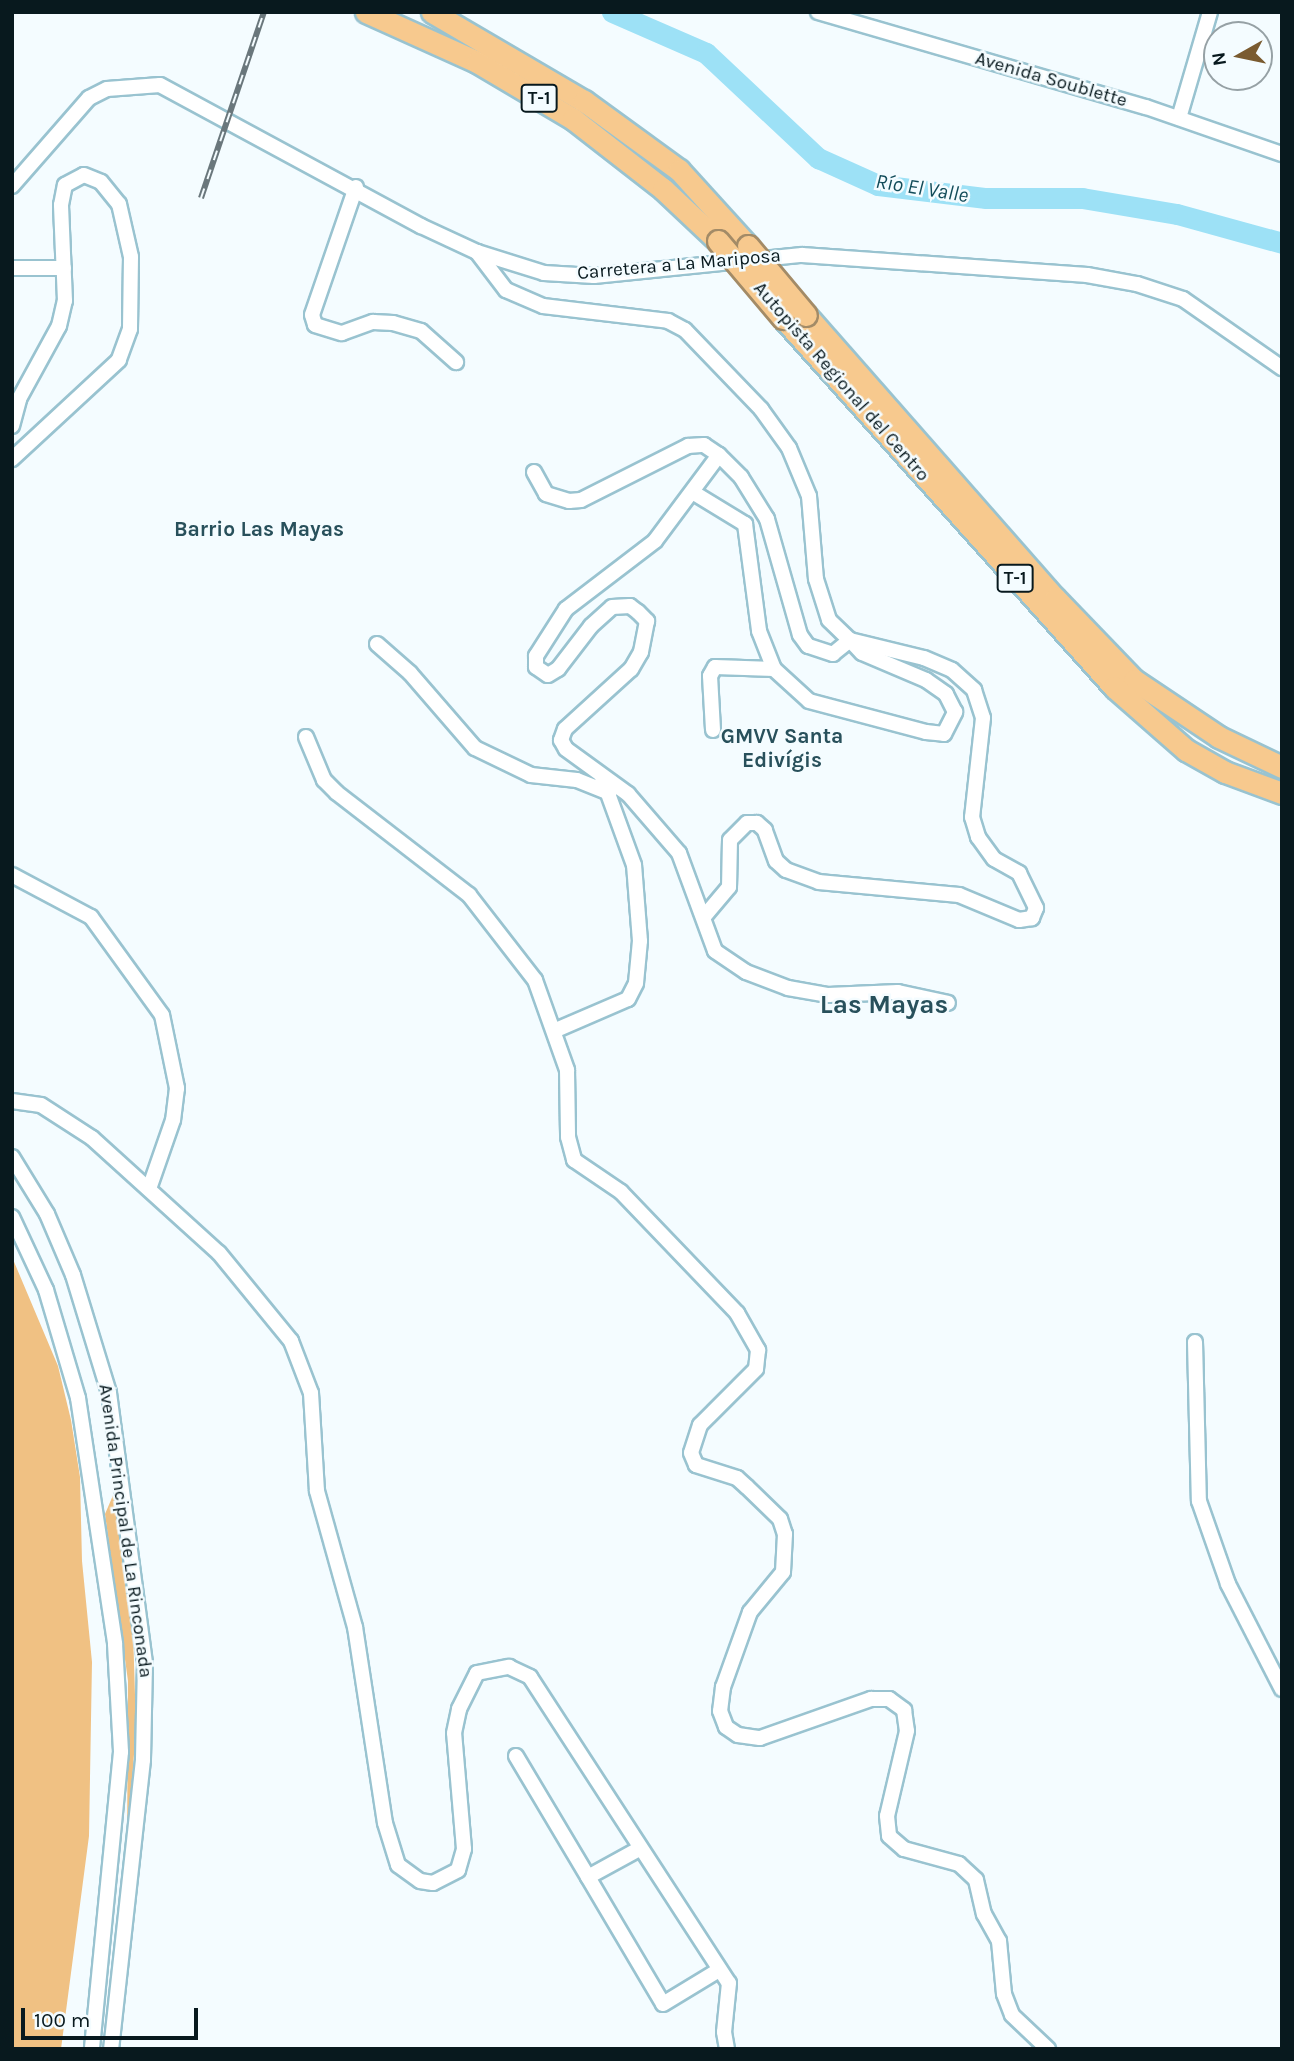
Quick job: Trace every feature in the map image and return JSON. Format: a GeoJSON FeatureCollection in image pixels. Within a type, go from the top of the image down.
{"type":"FeatureCollection","features":[{"type":"Feature","properties":{"kind":"highway","name":"Autopista Regional del Centro"},"geometry":{"type":"LineString","coordinates":[[366,12],[477,62],[573,119],[663,189],[718,242],[1114,687],[1186,750],[1225,772],[1282,793]]}},
{"type":"Feature","properties":{"kind":"highway","name":"Autopista Regional del Centro"},"geometry":{"type":"LineString","coordinates":[[432,12],[584,101],[679,170],[1055,598],[1134,680],[1219,737],[1282,767]]}},
{"type":"Feature","properties":{"kind":"street","name":"Avenida Soublette"},"geometry":{"type":"LineString","coordinates":[[818,12],[1180,117],[1282,154]]}},
{"type":"Feature","properties":{"kind":"street"},"geometry":{"type":"LineString","coordinates":[[1180,117],[1210,12]]}},
{"type":"Feature","properties":{"kind":"street","name":"Carretera a La Mariposa"},"geometry":{"type":"LineString","coordinates":[[12,186],[89,98],[133,84],[160,85],[197,101],[356,187],[421,226],[477,251],[544,273],[594,276],[802,255],[1087,275],[1137,284],[1183,299],[1282,368]]}},
{"type":"Feature","properties":{"kind":"street"},"geometry":{"type":"LineString","coordinates":[[12,426],[19,399],[59,326],[65,301],[61,205],[65,185],[84,175],[101,181],[119,204],[131,257],[130,329],[119,360],[12,459]]}},
{"type":"Feature","properties":{"kind":"street"},"geometry":{"type":"LineString","coordinates":[[356,187],[312,315],[314,325],[342,333],[373,322],[393,323],[421,331],[456,362]]}},
{"type":"Feature","properties":{"kind":"street"},"geometry":{"type":"LineString","coordinates":[[477,251],[506,290],[543,306],[579,314],[668,321],[685,330],[713,358],[789,448],[809,496],[821,604],[862,653],[895,664],[946,694],[955,712],[949,730],[935,734],[809,701],[774,669],[759,631],[745,524],[694,492]]}},
{"type":"Feature","properties":{"kind":"street"},"geometry":{"type":"LineString","coordinates":[[12,268],[64,268]]}},
{"type":"Feature","properties":{"kind":"street"},"geometry":{"type":"LineString","coordinates":[[534,472],[546,495],[569,501],[581,499],[688,446],[704,445],[719,455],[741,477],[767,519],[800,635],[817,652],[833,653],[850,640]]}},
{"type":"Feature","properties":{"kind":"street"},"geometry":{"type":"LineString","coordinates":[[719,455],[655,541],[566,609],[537,656],[540,673],[548,675],[558,669],[591,626],[612,607],[630,606],[647,621],[641,652],[631,669],[565,729],[561,740],[566,749],[628,794],[671,842],[705,916],[715,951],[746,972],[788,988],[828,995],[898,992],[948,1003]]}},
{"type":"Feature","properties":{"kind":"street"},"geometry":{"type":"LineString","coordinates":[[705,916],[729,887],[730,840],[738,828],[757,823],[786,870],[819,882],[959,895],[1019,920],[1032,918],[1037,908],[1019,873],[994,859],[978,837],[972,817],[983,718],[974,690],[952,670],[924,658],[850,640]]}},
{"type":"Feature","properties":{"kind":"street"},"geometry":{"type":"LineString","coordinates":[[377,644],[423,686],[475,748],[531,775],[577,780],[609,793]]}},
{"type":"Feature","properties":{"kind":"street"},"geometry":{"type":"LineString","coordinates":[[713,730],[710,676],[715,667],[774,669]]}},
{"type":"Feature","properties":{"kind":"street"},"geometry":{"type":"LineString","coordinates":[[306,737],[324,780],[337,793],[469,895],[535,980],[556,1030],[567,1070],[569,1149],[574,1160],[621,1192],[737,1313],[758,1350],[756,1369],[700,1425],[691,1452],[696,1465],[737,1478],[780,1519],[785,1534],[783,1572],[750,1612],[723,1687],[720,1711],[726,1727],[738,1735],[760,1738],[871,1699],[889,1699],[904,1710],[907,1731],[887,1816],[889,1836],[904,1849],[959,1864],[976,1880],[984,1914],[999,1941],[1004,1994],[1012,2015],[1048,2049]]}},
{"type":"Feature","properties":{"kind":"street"},"geometry":{"type":"LineString","coordinates":[[556,1030],[628,999],[636,983],[640,941],[634,865],[601,776]]}},
{"type":"Feature","properties":{"kind":"street"},"geometry":{"type":"LineString","coordinates":[[12,875],[91,917],[162,1015],[177,1088],[173,1120],[149,1189]]}},
{"type":"Feature","properties":{"kind":"street"},"geometry":{"type":"LineString","coordinates":[[12,1101],[40,1105],[82,1132],[219,1252],[264,1303],[305,1369],[315,1416],[317,1491],[355,1627],[385,1823],[398,1865],[420,1881],[433,1883],[458,1870],[464,1849],[454,1733],[459,1709],[477,1673],[509,1667],[530,1677],[546,1696],[639,1849],[719,1970],[730,1992],[725,2010],[727,2049]]}},
{"type":"Feature","properties":{"kind":"street","name":"Avenida Principal de La Rinconada"},"geometry":{"type":"LineString","coordinates":[[12,1157],[47,1214],[72,1275],[109,1393],[145,1663],[143,1760],[111,2049]]}},
{"type":"Feature","properties":{"kind":"street","name":"Avenida Principal de La Rinconada"},"geometry":{"type":"LineString","coordinates":[[12,1217],[46,1290],[78,1398],[115,1644],[121,1752],[92,2049]]}},
{"type":"Feature","properties":{"kind":"street"},"geometry":{"type":"LineString","coordinates":[[1195,1342],[1199,1501],[1228,1584],[1282,1689]]}},
{"type":"Feature","properties":{"kind":"street"},"geometry":{"type":"LineString","coordinates":[[516,1756],[663,2004],[719,1970]]}},
{"type":"Feature","properties":{"kind":"street"},"geometry":{"type":"LineString","coordinates":[[588,1877],[639,1849]]}},
{"type":"Feature","properties":{"kind":"shaded area"},"geometry":{"type":"Polygon","coordinates":[[[12,1257],[58,1366],[71,1420],[80,1477],[82,1561],[92,1662],[89,1836],[61,2049],[12,2049],[12,1257]]]}},
{"type":"Feature","properties":{"kind":"shaded area"},"geometry":{"type":"Polygon","coordinates":[[[114,1493],[133,1631],[136,1727],[127,1850],[128,1681],[105,1514],[114,1493]]]}},
{"type":"Feature","properties":{"kind":"waterway","name":"Río El Valle"},"geometry":{"type":"LineString","coordinates":[[612,12],[706,53],[818,158],[878,185],[986,198],[1082,198],[1177,214],[1282,243]]}},
{"type":"Feature","properties":{"kind":"railway"},"geometry":{"type":"LineString","coordinates":[[201,198],[264,12]]}},
{"type":"Feature","properties":{"kind":"district","name":"Barrio Las Mayas"},"geometry":{"type":"Point","coordinates":[259,529]}},
{"type":"Feature","properties":{"kind":"district","name":"GMVV Santa Edivígis"},"geometry":{"type":"Point","coordinates":[782,748]}},
{"type":"Feature","properties":{"kind":"district","name":"Las Mayas"},"geometry":{"type":"Point","coordinates":[884,1005]}}]}
